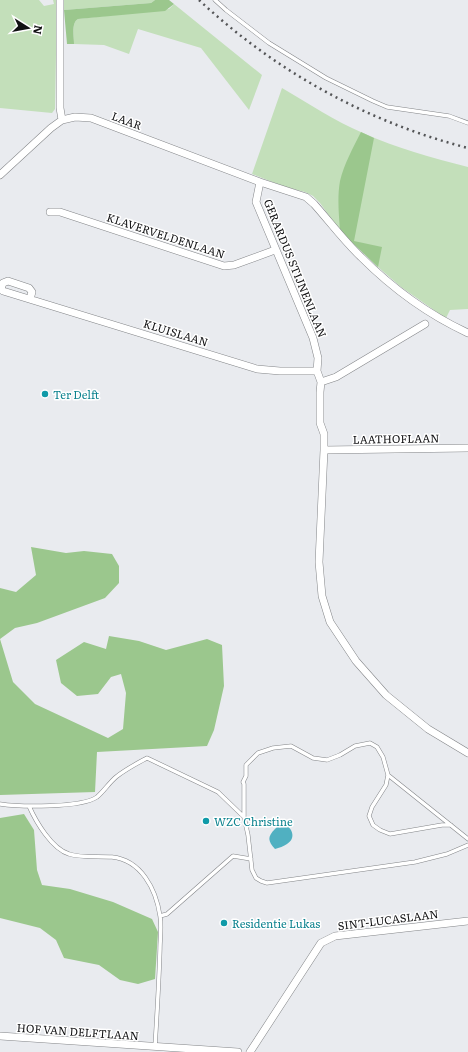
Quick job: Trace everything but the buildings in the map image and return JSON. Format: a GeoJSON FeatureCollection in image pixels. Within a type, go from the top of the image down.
{"type":"FeatureCollection","features":[{"type":"Feature","properties":{"kind":"street"},"geometry":{"type":"LineString","coordinates":[[0,175],[51,128],[62,120],[60,108],[60,0]]}},
{"type":"Feature","properties":{"kind":"street","name":"LAAR"},"geometry":{"type":"LineString","coordinates":[[62,120],[75,117],[91,118],[260,182],[306,197],[314,204],[360,257],[392,285],[438,318],[468,334]]}},
{"type":"Feature","properties":{"kind":"street","name":"GERARDUS STIJNENLAAN"},"geometry":{"type":"LineString","coordinates":[[260,182],[256,202],[313,338],[318,358],[317,371],[321,382],[320,423],[324,434],[319,562],[322,596],[330,622],[356,661],[386,695],[428,729],[468,753]]}},
{"type":"Feature","properties":{"kind":"street","name":"KLAVERVELDENLAAN"},"geometry":{"type":"LineString","coordinates":[[50,212],[60,212],[224,266],[234,265],[276,250]]}},
{"type":"Feature","properties":{"kind":"street","name":"KLUISLAAN"},"geometry":{"type":"LineString","coordinates":[[30,299],[257,369],[280,371],[317,371]]}},
{"type":"Feature","properties":{"kind":"street"},"geometry":{"type":"LineString","coordinates":[[321,382],[336,377],[425,324]]}},
{"type":"Feature","properties":{"kind":"street","name":"LAATHOFLAAN"},"geometry":{"type":"LineString","coordinates":[[324,450],[468,448]]}},
{"type":"Feature","properties":{"kind":"street","name":"SINT-LUCASLAAN"},"geometry":{"type":"LineString","coordinates":[[250,1052],[320,944],[335,936],[468,921]]}},
{"type":"Feature","properties":{"kind":"street","name":"HOF VAN DELFTLAAN"},"geometry":{"type":"LineString","coordinates":[[0,1036],[238,1052]]}},
{"type":"Feature","properties":{"kind":"lane"},"geometry":{"type":"LineString","coordinates":[[215,0],[269,43],[326,78],[373,101],[387,107],[449,116],[468,123]]}},
{"type":"Feature","properties":{"kind":"lane"},"geometry":{"type":"LineString","coordinates":[[452,825],[442,825],[390,834],[373,825],[369,816],[372,807],[386,785],[388,775],[383,757],[377,747],[370,743],[355,746],[340,755],[327,760],[313,758],[291,746],[273,748],[258,753],[246,765],[246,776],[243,782],[244,817],[248,835],[252,870],[256,878],[261,881],[267,883],[415,862],[447,854],[468,845]]}},
{"type":"Feature","properties":{"kind":"lane"},"geometry":{"type":"LineString","coordinates":[[0,804],[29,806],[77,803],[96,798],[130,766],[147,758],[218,792],[244,817]]}},
{"type":"Feature","properties":{"kind":"lane"},"geometry":{"type":"LineString","coordinates":[[388,775],[468,839]]}},
{"type":"Feature","properties":{"kind":"lane"},"geometry":{"type":"LineString","coordinates":[[29,806],[34,819],[60,850],[70,855],[113,857],[131,863],[144,874],[154,894],[160,916],[160,977],[155,1047]]}},
{"type":"Feature","properties":{"kind":"lane"},"geometry":{"type":"LineString","coordinates":[[160,916],[167,914],[233,856],[251,859]]}},
{"type":"Feature","properties":{"kind":"green space"},"geometry":{"type":"Polygon","coordinates":[[[0,0],[39,0],[44,6],[54,4],[53,0],[57,0],[55,109],[52,113],[0,108],[0,0]]]}},
{"type":"Feature","properties":{"kind":"green space"},"geometry":{"type":"Polygon","coordinates":[[[64,0],[155,0],[151,3],[64,10],[64,0]]]}},
{"type":"Feature","properties":{"kind":"green space"},"geometry":{"type":"Polygon","coordinates":[[[155,0],[169,0],[174,4],[165,11],[78,19],[74,24],[74,44],[67,44],[64,10],[151,3],[155,0]]]}},
{"type":"Feature","properties":{"kind":"green space"},"geometry":{"type":"Polygon","coordinates":[[[174,4],[262,75],[249,110],[201,48],[138,29],[129,54],[104,45],[74,44],[74,24],[78,19],[169,9],[174,4]]]}},
{"type":"Feature","properties":{"kind":"green space"},"geometry":{"type":"Polygon","coordinates":[[[282,88],[332,118],[363,133],[415,152],[468,167],[468,309],[450,310],[446,318],[441,315],[401,287],[378,267],[340,231],[320,203],[313,196],[252,174],[282,88]]]}},
{"type":"Feature","properties":{"kind":"green space"},"geometry":{"type":"Polygon","coordinates":[[[361,132],[374,138],[354,241],[382,247],[378,267],[340,231],[338,200],[340,181],[346,162],[361,132]]]}},
{"type":"Feature","properties":{"kind":"green space"},"geometry":{"type":"Polygon","coordinates":[[[31,547],[66,553],[84,551],[112,554],[119,566],[119,583],[105,598],[37,623],[15,628],[0,639],[0,588],[16,592],[36,575],[31,547]]]}},
{"type":"Feature","properties":{"kind":"green space"},"geometry":{"type":"Polygon","coordinates":[[[109,636],[139,641],[166,650],[207,639],[222,645],[224,686],[214,730],[207,746],[97,752],[95,792],[0,795],[0,639],[13,682],[35,704],[108,738],[123,729],[126,693],[121,674],[111,677],[98,694],[77,696],[61,683],[56,660],[84,642],[106,649],[109,636]]]}},
{"type":"Feature","properties":{"kind":"green space"},"geometry":{"type":"Polygon","coordinates":[[[24,814],[34,830],[37,870],[42,885],[70,889],[113,902],[152,919],[158,932],[155,979],[138,984],[120,980],[99,965],[64,958],[56,940],[40,928],[0,918],[0,818],[24,814]]]}},
{"type":"Feature","properties":{"kind":"water"},"geometry":{"type":"Polygon","coordinates":[[[283,823],[289,827],[293,836],[290,842],[286,845],[275,849],[269,839],[272,832],[283,823]]]}},
{"type":"Feature","properties":{"kind":"railway"},"geometry":{"type":"LineString","coordinates":[[199,0],[228,26],[259,49],[324,91],[394,124],[468,148]]}},
{"type":"Feature","properties":{"kind":"place","name":"Ter Delft"},"geometry":{"type":"Point","coordinates":[45,394]}},
{"type":"Feature","properties":{"kind":"place","name":"WZC Christine"},"geometry":{"type":"Point","coordinates":[206,821]}},
{"type":"Feature","properties":{"kind":"place","name":"Residentie Lukas"},"geometry":{"type":"Point","coordinates":[224,923]}}]}
